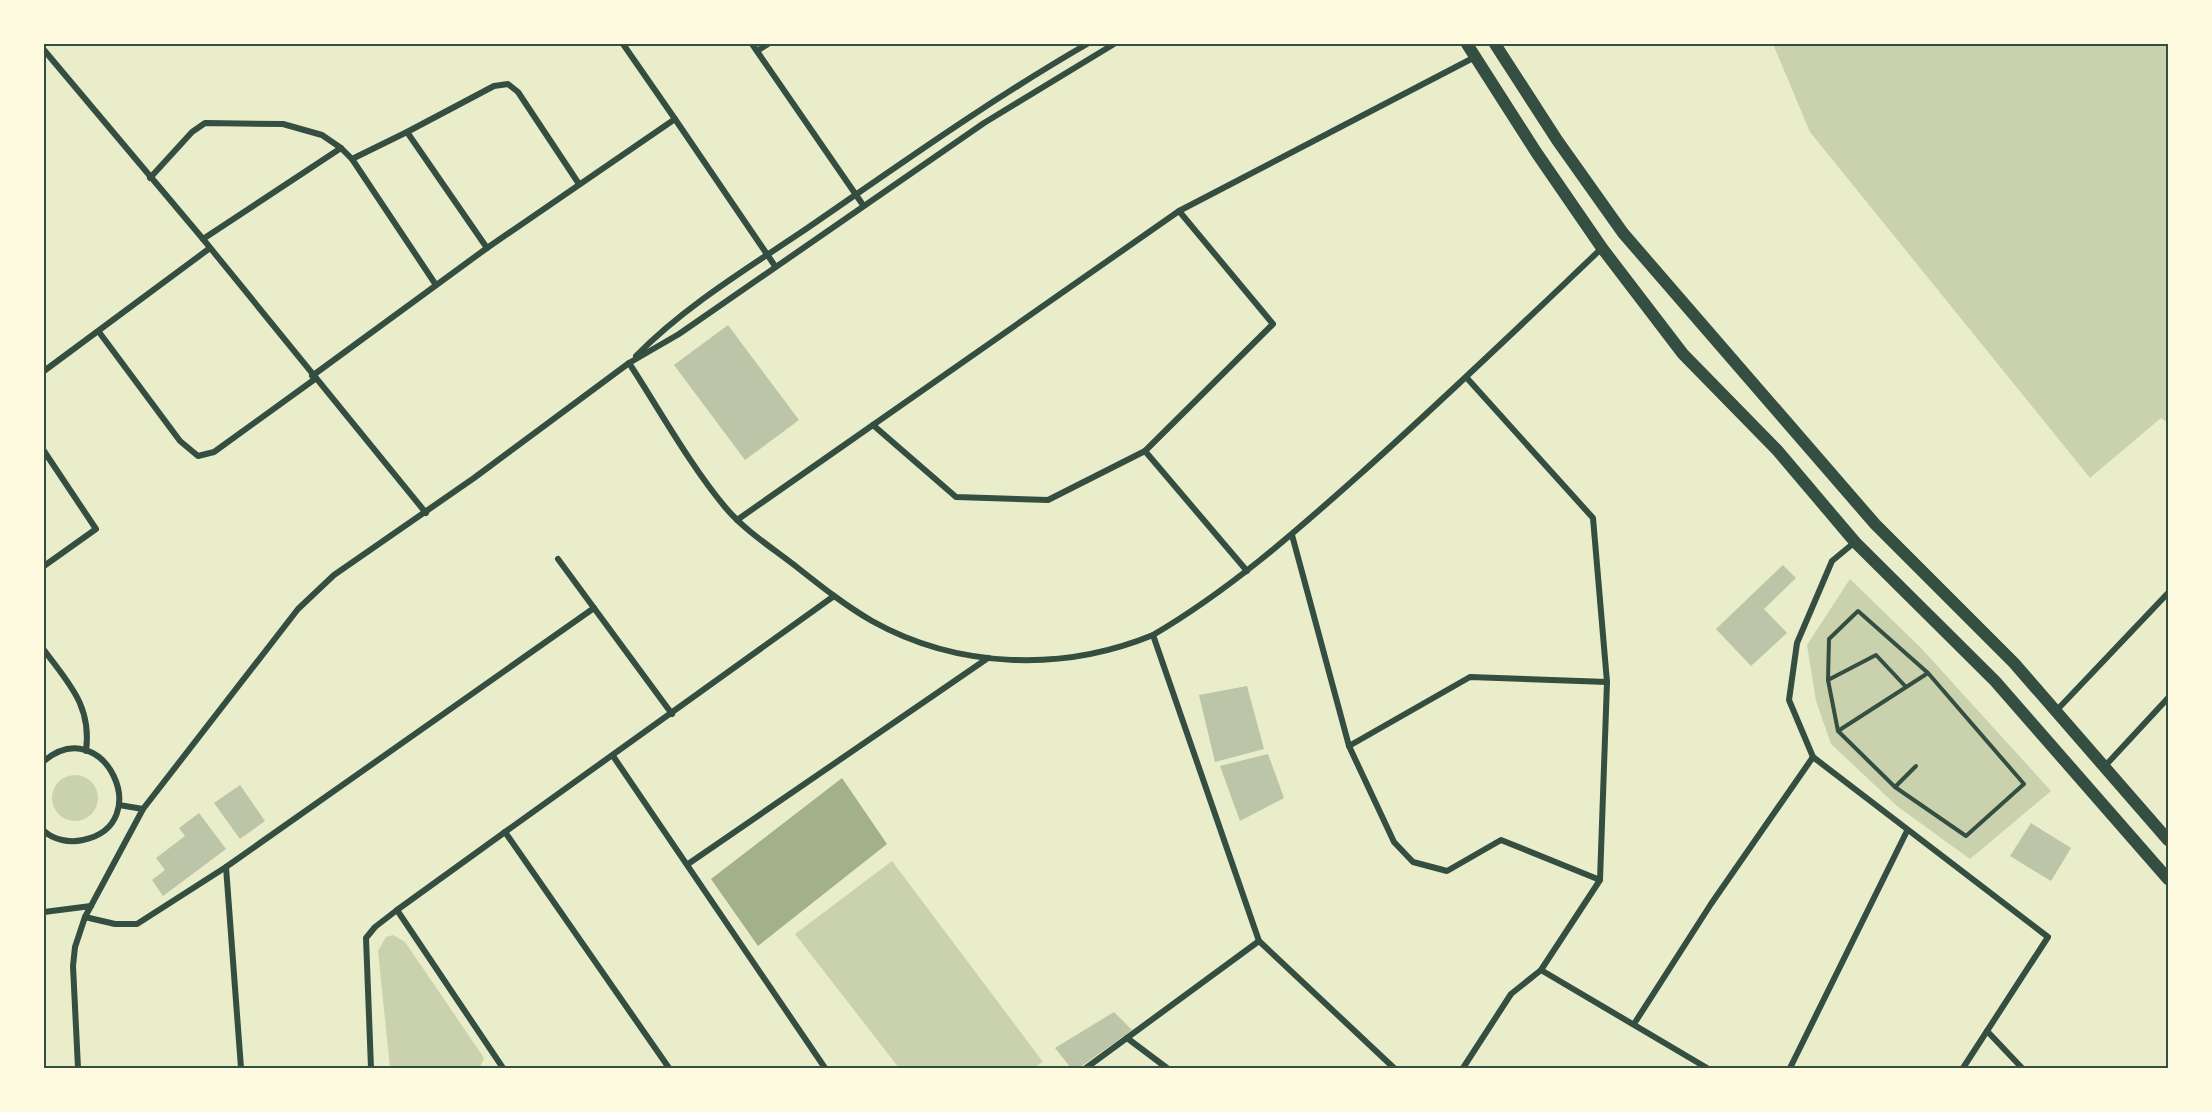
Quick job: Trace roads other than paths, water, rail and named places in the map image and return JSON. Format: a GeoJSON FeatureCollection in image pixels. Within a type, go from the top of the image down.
{"type":"FeatureCollection","features":[{"type":"Feature","properties":{"kind":"main road"},"geometry":{"type":"LineString","coordinates":[[1467,44],[1602,248],[1683,354],[1776,450],[1856,542],[1995,681],[2169,879]]}},
{"type":"Feature","properties":{"kind":"main road"},"geometry":{"type":"LineString","coordinates":[[1495,44],[1557,140],[1623,233],[1875,525],[2014,663],[2169,840]]}},
{"type":"Feature","properties":{"kind":"street"},"geometry":{"type":"LineString","coordinates":[[623,44],[775,266]]}},
{"type":"Feature","properties":{"kind":"street"},"geometry":{"type":"LineString","coordinates":[[752,44],[863,205]]}},
{"type":"Feature","properties":{"kind":"street"},"geometry":{"type":"LineString","coordinates":[[757,51],[768,44]]}},
{"type":"Feature","properties":{"kind":"street"},"geometry":{"type":"LineString","coordinates":[[629,363],[672,323],[767,255],[976,112],[1087,44]]}},
{"type":"Feature","properties":{"kind":"street"},"geometry":{"type":"LineString","coordinates":[[78,1068],[73,966],[75,947],[85,917],[143,809],[315,591],[426,513],[629,363],[679,334],[863,205],[1033,91],[1114,44]]}},
{"type":"Feature","properties":{"kind":"street"},"geometry":{"type":"LineString","coordinates":[[44,50],[203,239],[426,513]]}},
{"type":"Feature","properties":{"kind":"street"},"geometry":{"type":"LineString","coordinates":[[737,520],[1179,211],[1476,57]]}},
{"type":"Feature","properties":{"kind":"street"},"geometry":{"type":"LineString","coordinates":[[352,159],[494,86],[508,84],[518,92],[579,184]]}},
{"type":"Feature","properties":{"kind":"street"},"geometry":{"type":"LineString","coordinates":[[99,332],[180,441],[198,456],[214,452],[487,248],[675,119]]}},
{"type":"Feature","properties":{"kind":"street"},"geometry":{"type":"LineString","coordinates":[[150,178],[192,132],[205,123],[283,124],[322,135],[352,159],[436,285]]}},
{"type":"Feature","properties":{"kind":"street"},"geometry":{"type":"LineString","coordinates":[[407,132],[487,248]]}},
{"type":"Feature","properties":{"kind":"street"},"geometry":{"type":"LineString","coordinates":[[203,239],[341,148]]}},
{"type":"Feature","properties":{"kind":"street"},"geometry":{"type":"LineString","coordinates":[[873,425],[956,497],[1048,500],[1145,451],[1274,324],[1179,211]]}},
{"type":"Feature","properties":{"kind":"street"},"geometry":{"type":"LineString","coordinates":[[44,371],[210,248]]}},
{"type":"Feature","properties":{"kind":"street"},"geometry":{"type":"LineString","coordinates":[[629,363],[717,496],[737,520],[834,596],[893,632],[940,649],[988,658],[1038,661],[1078,657],[1119,649],[1153,635],[1185,616],[1247,571],[1292,535],[1466,377],[1602,248]]}},
{"type":"Feature","properties":{"kind":"street"},"geometry":{"type":"LineString","coordinates":[[1462,1068],[1511,994],[1541,970],[1600,880],[1607,682],[1593,518],[1466,377]]}},
{"type":"Feature","properties":{"kind":"street"},"geometry":{"type":"LineString","coordinates":[[1145,451],[1247,571]]}},
{"type":"Feature","properties":{"kind":"street"},"geometry":{"type":"LineString","coordinates":[[44,452],[96,529],[44,566]]}},
{"type":"Feature","properties":{"kind":"street"},"geometry":{"type":"LineString","coordinates":[[1292,535],[1348,746],[1394,842],[1413,862],[1447,872],[1501,840],[1600,880]]}},
{"type":"Feature","properties":{"kind":"street"},"geometry":{"type":"LineString","coordinates":[[1856,542],[1832,561],[1797,642],[1789,700],[1814,757],[1907,831],[2048,937],[1963,1068]]}},
{"type":"Feature","properties":{"kind":"street"},"geometry":{"type":"LineString","coordinates":[[558,559],[672,714]]}},
{"type":"Feature","properties":{"kind":"street"},"geometry":{"type":"LineString","coordinates":[[2056,711],[2169,593]]}},
{"type":"Feature","properties":{"kind":"street"},"geometry":{"type":"LineString","coordinates":[[371,1068],[364,945],[370,932],[397,910],[834,596]]}},
{"type":"Feature","properties":{"kind":"street"},"geometry":{"type":"LineString","coordinates":[[85,917],[116,924],[136,924],[226,867],[594,608]]}},
{"type":"Feature","properties":{"kind":"street"},"geometry":{"type":"LineString","coordinates":[[1153,635],[1259,941],[1394,1068]]}},
{"type":"Feature","properties":{"kind":"street"},"geometry":{"type":"LineString","coordinates":[[44,650],[74,691],[84,711],[88,736],[86,751]]}},
{"type":"Feature","properties":{"kind":"street"},"geometry":{"type":"LineString","coordinates":[[688,864],[988,658]]}},
{"type":"Feature","properties":{"kind":"street"},"geometry":{"type":"LineString","coordinates":[[1348,746],[1470,677],[1607,682]]}},
{"type":"Feature","properties":{"kind":"street"},"geometry":{"type":"LineString","coordinates":[[2105,766],[2169,698]]}},
{"type":"Feature","properties":{"kind":"street"},"geometry":{"type":"LineString","coordinates":[[44,761],[61,751],[86,751],[98,756],[115,774],[119,789],[119,805],[108,825],[90,839],[75,842],[60,840],[44,831]]}},
{"type":"Feature","properties":{"kind":"street"},"geometry":{"type":"LineString","coordinates":[[614,756],[825,1068]]}},
{"type":"Feature","properties":{"kind":"street"},"geometry":{"type":"LineString","coordinates":[[1634,1024],[1711,903],[1814,757]]}},
{"type":"Feature","properties":{"kind":"street"},"geometry":{"type":"LineString","coordinates":[[119,805],[143,809]]}},
{"type":"Feature","properties":{"kind":"street"},"geometry":{"type":"LineString","coordinates":[[1790,1068],[1907,831]]}},
{"type":"Feature","properties":{"kind":"street"},"geometry":{"type":"LineString","coordinates":[[505,832],[669,1068]]}},
{"type":"Feature","properties":{"kind":"street"},"geometry":{"type":"LineString","coordinates":[[226,867],[241,1068]]}},
{"type":"Feature","properties":{"kind":"street"},"geometry":{"type":"LineString","coordinates":[[44,912],[91,906]]}},
{"type":"Feature","properties":{"kind":"street"},"geometry":{"type":"LineString","coordinates":[[397,910],[503,1068]]}},
{"type":"Feature","properties":{"kind":"street"},"geometry":{"type":"LineString","coordinates":[[1086,1068],[1259,941]]}},
{"type":"Feature","properties":{"kind":"street"},"geometry":{"type":"LineString","coordinates":[[1541,970],[1707,1068]]}},
{"type":"Feature","properties":{"kind":"street"},"geometry":{"type":"LineString","coordinates":[[1987,1031],[2022,1068]]}},
{"type":"Feature","properties":{"kind":"street"},"geometry":{"type":"LineString","coordinates":[[1127,1038],[1167,1068]]}}]}
